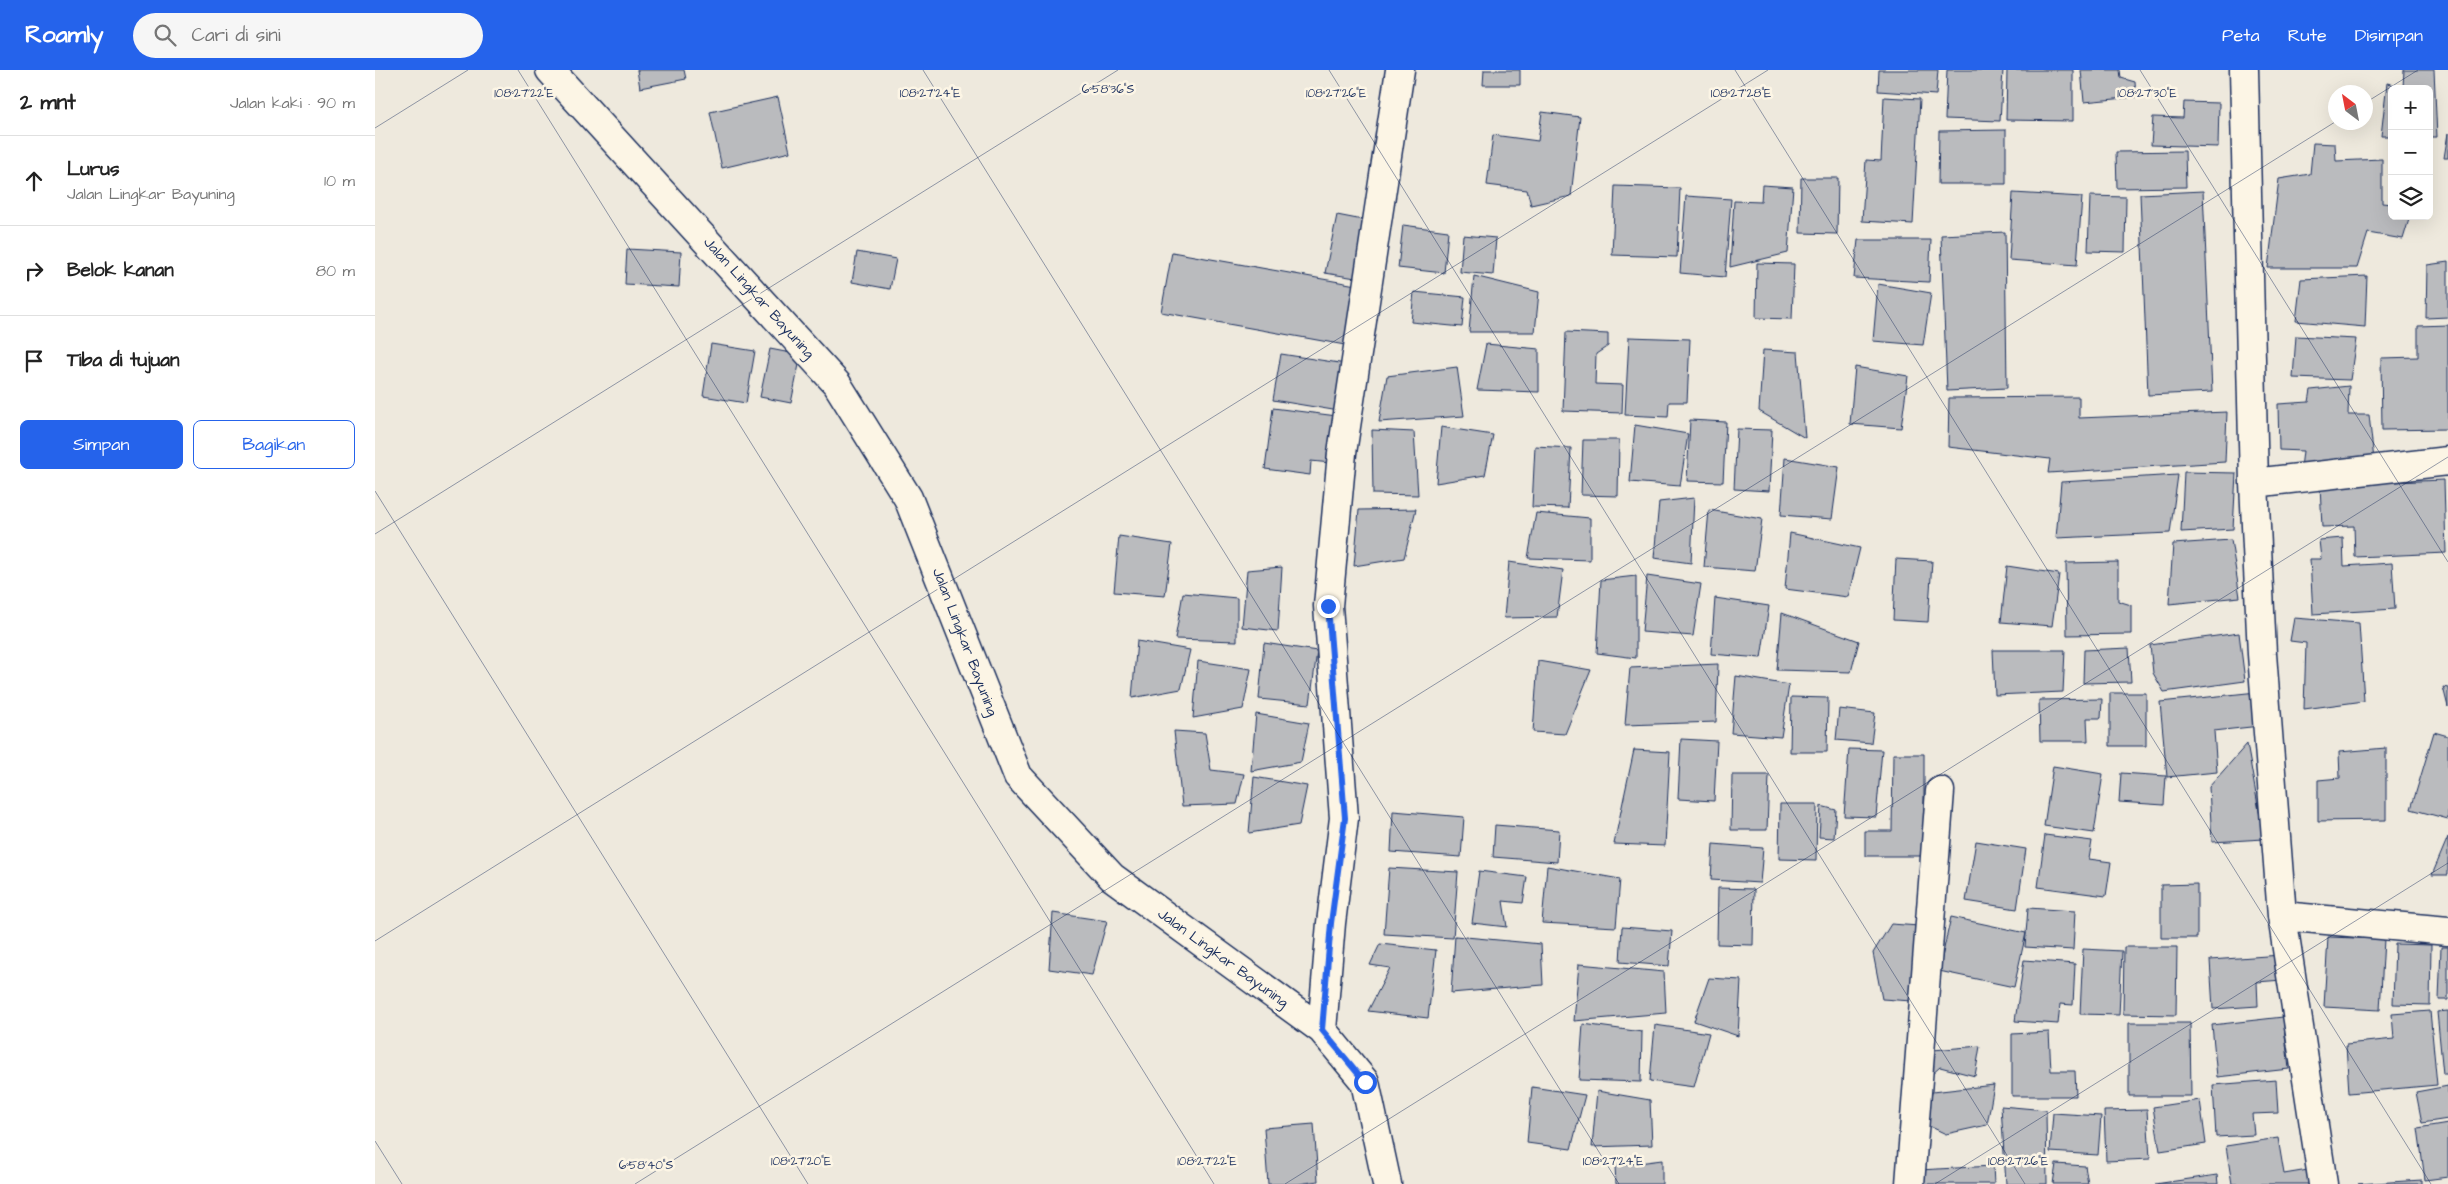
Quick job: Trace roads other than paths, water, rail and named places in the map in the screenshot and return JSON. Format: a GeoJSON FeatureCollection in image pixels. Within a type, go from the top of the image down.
{"type":"FeatureCollection","features":[{"type":"Feature","properties":{"kind":"street","name":"Jalan Lingkar Bayuning"},"geometry":{"type":"LineString","coordinates":[[550,70],[837,384],[908,498],[1018,776],[1112,877],[1322,1030],[1365,1082],[1387,1184]]}},
{"type":"Feature","properties":{"kind":"street"},"geometry":{"type":"LineString","coordinates":[[1322,1030],[1331,923],[1345,818],[1328,606],[1342,453],[1400,70]]}},
{"type":"Feature","properties":{"kind":"street"},"geometry":{"type":"LineString","coordinates":[[2244,70],[2254,483],[2262,654],[2282,916],[2323,1184]]}},
{"type":"Feature","properties":{"kind":"street"},"geometry":{"type":"LineString","coordinates":[[2254,483],[2448,461]]}},
{"type":"Feature","properties":{"kind":"street"},"geometry":{"type":"LineString","coordinates":[[1911,1184],[1940,791]]}},
{"type":"Feature","properties":{"kind":"street"},"geometry":{"type":"LineString","coordinates":[[2282,916],[2448,932]]}}]}
